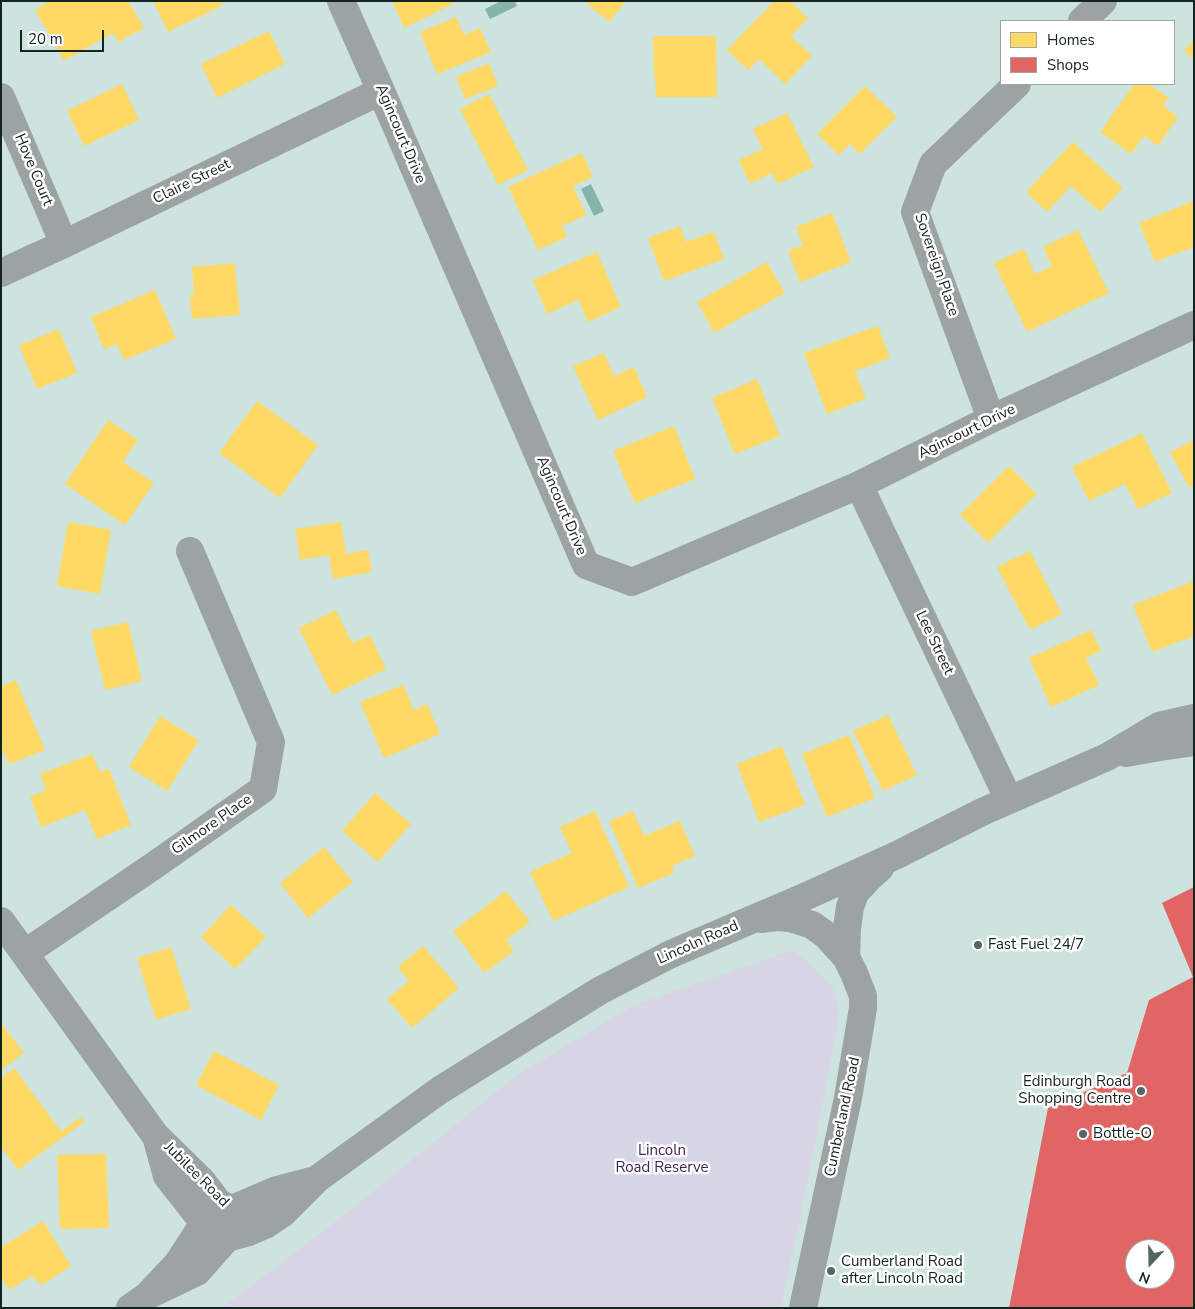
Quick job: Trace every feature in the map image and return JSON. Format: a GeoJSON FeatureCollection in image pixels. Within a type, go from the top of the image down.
{"type":"FeatureCollection","features":[{"type":"Feature","properties":{"kind":"street","name":"Agincourt Drive"},"geometry":{"type":"LineString","coordinates":[[341,1],[586,565],[632,582],[859,485],[991,419],[1194,325]]}},
{"type":"Feature","properties":{"kind":"street"},"geometry":{"type":"LineString","coordinates":[[1083,20],[1103,1]]}},
{"type":"Feature","properties":{"kind":"street","name":"Sovereign Place"},"geometry":{"type":"LineString","coordinates":[[991,419],[915,212],[933,164],[1016,85]]}},
{"type":"Feature","properties":{"kind":"street","name":"Claire Street"},"geometry":{"type":"LineString","coordinates":[[1,273],[381,91]]}},
{"type":"Feature","properties":{"kind":"street","name":"Hove Court"},"geometry":{"type":"LineString","coordinates":[[1,97],[64,244]]}},
{"type":"Feature","properties":{"kind":"street","name":"Lee Street"},"geometry":{"type":"LineString","coordinates":[[859,485],[1009,800]]}},
{"type":"Feature","properties":{"kind":"street","name":"Gilmore Place"},"geometry":{"type":"LineString","coordinates":[[25,953],[263,790],[271,742],[190,551]]}},
{"type":"Feature","properties":{"kind":"street","name":"Lincoln Road"},"geometry":{"type":"LineString","coordinates":[[138,1302],[197,1272],[227,1238],[265,1225],[283,1213],[317,1179],[440,1090],[601,990],[671,954],[746,921],[811,898],[847,877],[897,855],[982,812],[1107,757],[1159,726],[1194,718]]}},
{"type":"Feature","properties":{"kind":"street","name":"Lincoln Road"},"geometry":{"type":"LineString","coordinates":[[1107,757],[1194,742]]}},
{"type":"Feature","properties":{"kind":"street"},"geometry":{"type":"LineString","coordinates":[[837,932],[855,893],[871,876],[897,855]]}},
{"type":"Feature","properties":{"kind":"street"},"geometry":{"type":"LineString","coordinates":[[811,898],[820,913],[837,932]]}},
{"type":"Feature","properties":{"kind":"street"},"geometry":{"type":"LineString","coordinates":[[746,921],[777,917],[790,918],[837,932]]}},
{"type":"Feature","properties":{"kind":"street","name":"Jubilee Road"},"geometry":{"type":"LineString","coordinates":[[1,921],[155,1135],[202,1181],[218,1201],[224,1206],[231,1208],[227,1238],[204,1223],[167,1176],[155,1135]]}},
{"type":"Feature","properties":{"kind":"street","name":"Cumberland Road"},"geometry":{"type":"LineString","coordinates":[[803,1308],[848,1098],[863,1008],[863,996],[837,932]]}},
{"type":"Feature","properties":{"kind":"street","name":"Lincoln Road"},"geometry":{"type":"LineString","coordinates":[[138,1302],[178,1263],[204,1223],[231,1208],[237,1208],[277,1190],[317,1179]]}},
{"type":"Feature","properties":{"kind":"green space","name":"Lincoln Road Reserve"},"geometry":{"type":"Polygon","coordinates":[[[793,950],[832,986],[839,1007],[837,1029],[807,1185],[781,1308],[222,1308],[340,1218],[516,1076],[632,1006],[793,950]]]}},
{"type":"Feature","properties":{"kind":"shaded area"},"geometry":{"type":"Polygon","coordinates":[[[501,1],[515,1],[517,6],[490,19],[485,9],[501,1]]]}},
{"type":"Feature","properties":{"kind":"shaded area"},"geometry":{"type":"Polygon","coordinates":[[[591,184],[604,211],[594,216],[581,189],[591,184]]]}},
{"type":"Feature","properties":{"kind":"building: Homes"},"geometry":{"type":"Polygon","coordinates":[[[50,1],[128,1],[144,28],[118,42],[113,33],[64,61],[35,10],[50,1]]]}},
{"type":"Feature","properties":{"kind":"building: Homes"},"geometry":{"type":"Polygon","coordinates":[[[153,1],[220,1],[222,6],[168,32],[153,1]]]}},
{"type":"Feature","properties":{"kind":"building: Homes"},"geometry":{"type":"Polygon","coordinates":[[[392,1],[459,1],[404,28],[392,1]]]}},
{"type":"Feature","properties":{"kind":"building: Homes"},"geometry":{"type":"Polygon","coordinates":[[[584,1],[626,1],[609,22],[584,1]]]}},
{"type":"Feature","properties":{"kind":"building: Homes"},"geometry":{"type":"Polygon","coordinates":[[[774,1],[790,1],[808,18],[791,36],[812,56],[785,84],[759,59],[748,70],[727,50],[774,1]]]}},
{"type":"Feature","properties":{"kind":"building: Homes"},"geometry":{"type":"Polygon","coordinates":[[[456,17],[464,35],[480,28],[491,52],[437,74],[420,32],[456,17]]]}},
{"type":"Feature","properties":{"kind":"building: Homes"},"geometry":{"type":"Polygon","coordinates":[[[269,31],[285,64],[217,98],[201,64],[269,31]]]}},
{"type":"Feature","properties":{"kind":"building: Homes"},"geometry":{"type":"Polygon","coordinates":[[[653,36],[716,36],[717,97],[656,97],[653,36]]]}},
{"type":"Feature","properties":{"kind":"building: Homes"},"geometry":{"type":"Polygon","coordinates":[[[1194,39],[1194,59],[1184,51],[1194,39]]]}},
{"type":"Feature","properties":{"kind":"building: Homes"},"geometry":{"type":"Polygon","coordinates":[[[489,63],[498,86],[465,99],[456,77],[489,63]]]}},
{"type":"Feature","properties":{"kind":"building: Homes"},"geometry":{"type":"Polygon","coordinates":[[[122,84],[139,120],[84,146],[67,111],[122,84]]]}},
{"type":"Feature","properties":{"kind":"building: Homes"},"geometry":{"type":"Polygon","coordinates":[[[1133,85],[1150,85],[1169,98],[1163,106],[1178,117],[1158,146],[1144,136],[1131,154],[1100,132],[1133,85]]]}},
{"type":"Feature","properties":{"kind":"building: Homes"},"geometry":{"type":"Polygon","coordinates":[[[865,86],[897,117],[860,154],[850,144],[839,155],[817,134],[865,86]]]}},
{"type":"Feature","properties":{"kind":"building: Homes"},"geometry":{"type":"Polygon","coordinates":[[[489,94],[528,170],[498,185],[460,109],[489,94]]]}},
{"type":"Feature","properties":{"kind":"building: Homes"},"geometry":{"type":"Polygon","coordinates":[[[787,113],[814,167],[778,184],[772,173],[750,184],[739,160],[763,149],[753,129],[787,113]]]}},
{"type":"Feature","properties":{"kind":"building: Homes"},"geometry":{"type":"Polygon","coordinates":[[[1073,142],[1123,188],[1100,212],[1071,186],[1047,212],[1026,192],[1073,142]]]}},
{"type":"Feature","properties":{"kind":"building: Homes"},"geometry":{"type":"Polygon","coordinates":[[[582,153],[593,177],[573,186],[586,215],[562,226],[567,237],[538,250],[508,187],[582,153]]]}},
{"type":"Feature","properties":{"kind":"building: Homes"},"geometry":{"type":"Polygon","coordinates":[[[1194,201],[1194,247],[1155,262],[1139,223],[1194,201]]]}},
{"type":"Feature","properties":{"kind":"building: Homes"},"geometry":{"type":"Polygon","coordinates":[[[832,213],[851,262],[800,282],[788,251],[803,245],[796,227],[832,213]]]}},
{"type":"Feature","properties":{"kind":"building: Homes"},"geometry":{"type":"Polygon","coordinates":[[[680,226],[686,242],[714,232],[724,259],[664,281],[648,238],[680,226]]]}},
{"type":"Feature","properties":{"kind":"building: Homes"},"geometry":{"type":"Polygon","coordinates":[[[1078,230],[1109,293],[1027,332],[994,263],[1024,249],[1035,274],[1052,266],[1043,247],[1078,230]]]}},
{"type":"Feature","properties":{"kind":"building: Homes"},"geometry":{"type":"Polygon","coordinates":[[[597,252],[621,307],[588,322],[578,300],[547,314],[533,280],[597,252]]]}},
{"type":"Feature","properties":{"kind":"building: Homes"},"geometry":{"type":"Polygon","coordinates":[[[767,262],[785,293],[714,333],[697,302],[767,262]]]}},
{"type":"Feature","properties":{"kind":"building: Homes"},"geometry":{"type":"Polygon","coordinates":[[[235,263],[240,315],[192,319],[190,294],[194,294],[192,267],[235,263]]]}},
{"type":"Feature","properties":{"kind":"building: Homes"},"geometry":{"type":"Polygon","coordinates":[[[155,290],[176,339],[124,360],[117,344],[104,349],[91,317],[155,290]]]}},
{"type":"Feature","properties":{"kind":"building: Homes"},"geometry":{"type":"Polygon","coordinates":[[[878,326],[890,358],[855,371],[866,399],[827,414],[804,353],[878,326]]]}},
{"type":"Feature","properties":{"kind":"building: Homes"},"geometry":{"type":"Polygon","coordinates":[[[59,329],[77,373],[37,389],[19,345],[59,329]]]}},
{"type":"Feature","properties":{"kind":"building: Homes"},"geometry":{"type":"Polygon","coordinates":[[[604,353],[614,376],[634,367],[647,397],[598,420],[573,366],[604,353]]]}},
{"type":"Feature","properties":{"kind":"building: Homes"},"geometry":{"type":"Polygon","coordinates":[[[757,379],[780,436],[735,454],[712,398],[757,379]]]}},
{"type":"Feature","properties":{"kind":"building: Homes"},"geometry":{"type":"Polygon","coordinates":[[[257,401],[318,445],[280,498],[219,453],[257,401]]]}},
{"type":"Feature","properties":{"kind":"building: Homes"},"geometry":{"type":"Polygon","coordinates":[[[108,420],[138,440],[123,462],[154,483],[125,525],[65,484],[108,420]]]}},
{"type":"Feature","properties":{"kind":"building: Homes"},"geometry":{"type":"Polygon","coordinates":[[[674,426],[695,479],[635,503],[613,451],[674,426]]]}},
{"type":"Feature","properties":{"kind":"building: Homes"},"geometry":{"type":"Polygon","coordinates":[[[1142,433],[1172,493],[1138,509],[1125,484],[1089,501],[1072,467],[1142,433]]]}},
{"type":"Feature","properties":{"kind":"building: Homes"},"geometry":{"type":"Polygon","coordinates":[[[1194,440],[1194,484],[1189,487],[1170,452],[1194,440]]]}},
{"type":"Feature","properties":{"kind":"building: Homes"},"geometry":{"type":"Polygon","coordinates":[[[1009,466],[1037,494],[988,543],[960,515],[1009,466]]]}},
{"type":"Feature","properties":{"kind":"building: Homes"},"geometry":{"type":"Polygon","coordinates":[[[68,522],[111,530],[100,594],[57,586],[68,522]]]}},
{"type":"Feature","properties":{"kind":"building: Homes"},"geometry":{"type":"Polygon","coordinates":[[[341,522],[346,554],[368,550],[372,572],[333,579],[329,555],[300,560],[295,529],[341,522]]]}},
{"type":"Feature","properties":{"kind":"building: Homes"},"geometry":{"type":"Polygon","coordinates":[[[1030,551],[1062,614],[1030,630],[997,567],[1030,551]]]}},
{"type":"Feature","properties":{"kind":"building: Homes"},"geometry":{"type":"Polygon","coordinates":[[[1194,581],[1194,636],[1152,652],[1133,605],[1194,581]]]}},
{"type":"Feature","properties":{"kind":"building: Homes"},"geometry":{"type":"Polygon","coordinates":[[[336,610],[352,643],[370,635],[386,669],[332,695],[299,628],[336,610]]]}},
{"type":"Feature","properties":{"kind":"building: Homes"},"geometry":{"type":"Polygon","coordinates":[[[128,622],[142,681],[105,690],[91,631],[128,622]]]}},
{"type":"Feature","properties":{"kind":"building: Homes"},"geometry":{"type":"Polygon","coordinates":[[[1091,630],[1101,651],[1086,658],[1099,685],[1051,707],[1029,658],[1091,630]]]}},
{"type":"Feature","properties":{"kind":"building: Homes"},"geometry":{"type":"Polygon","coordinates":[[[16,680],[45,750],[9,764],[1,746],[1,686],[16,680]]]}},
{"type":"Feature","properties":{"kind":"building: Homes"},"geometry":{"type":"Polygon","coordinates":[[[403,685],[414,710],[427,704],[440,734],[384,758],[360,702],[403,685]]]}},
{"type":"Feature","properties":{"kind":"building: Homes"},"geometry":{"type":"Polygon","coordinates":[[[888,715],[917,775],[883,791],[853,731],[888,715]]]}},
{"type":"Feature","properties":{"kind":"building: Homes"},"geometry":{"type":"Polygon","coordinates":[[[160,716],[199,740],[167,791],[129,767],[160,716]]]}},
{"type":"Feature","properties":{"kind":"building: Homes"},"geometry":{"type":"Polygon","coordinates":[[[849,735],[875,798],[827,817],[802,754],[849,735]]]}},
{"type":"Feature","properties":{"kind":"building: Homes"},"geometry":{"type":"Polygon","coordinates":[[[782,746],[805,805],[759,822],[737,764],[782,746]]]}},
{"type":"Feature","properties":{"kind":"building: Homes"},"geometry":{"type":"Polygon","coordinates":[[[92,754],[100,772],[109,769],[131,825],[97,839],[85,810],[41,827],[30,797],[46,790],[40,774],[92,754]]]}},
{"type":"Feature","properties":{"kind":"building: Homes"},"geometry":{"type":"Polygon","coordinates":[[[375,793],[411,824],[378,862],[342,831],[375,793]]]}},
{"type":"Feature","properties":{"kind":"building: Homes"},"geometry":{"type":"Polygon","coordinates":[[[595,811],[629,887],[553,921],[530,872],[572,853],[560,827],[595,811]]]}},
{"type":"Feature","properties":{"kind":"building: Homes"},"geometry":{"type":"Polygon","coordinates":[[[633,811],[644,836],[680,821],[695,856],[672,866],[674,873],[638,888],[609,821],[633,811]]]}},
{"type":"Feature","properties":{"kind":"building: Homes"},"geometry":{"type":"Polygon","coordinates":[[[324,847],[353,882],[308,918],[280,883],[324,847]]]}},
{"type":"Feature","properties":{"kind":"building: Homes"},"geometry":{"type":"Polygon","coordinates":[[[506,891],[530,922],[506,940],[514,951],[484,973],[453,931],[506,891]]]}},
{"type":"Feature","properties":{"kind":"building: Homes"},"geometry":{"type":"Polygon","coordinates":[[[231,905],[266,937],[235,969],[201,937],[231,905]]]}},
{"type":"Feature","properties":{"kind":"building: Homes"},"geometry":{"type":"Polygon","coordinates":[[[423,946],[459,988],[412,1028],[387,999],[409,981],[398,967],[423,946]]]}},
{"type":"Feature","properties":{"kind":"building: Homes"},"geometry":{"type":"Polygon","coordinates":[[[171,947],[191,1009],[156,1020],[137,958],[171,947]]]}},
{"type":"Feature","properties":{"kind":"building: Homes"},"geometry":{"type":"Polygon","coordinates":[[[1,1023],[24,1053],[1,1070],[1,1023]]]}},
{"type":"Feature","properties":{"kind":"building: Homes"},"geometry":{"type":"Polygon","coordinates":[[[214,1051],[279,1085],[261,1120],[196,1085],[214,1051]]]}},
{"type":"Feature","properties":{"kind":"building: Homes"},"geometry":{"type":"Polygon","coordinates":[[[14,1068],[61,1131],[81,1117],[84,1122],[18,1170],[1,1147],[1,1078],[14,1068]]]}},
{"type":"Feature","properties":{"kind":"building: Homes"},"geometry":{"type":"Polygon","coordinates":[[[106,1154],[109,1228],[60,1229],[57,1155],[106,1154]]]}},
{"type":"Feature","properties":{"kind":"building: Homes"},"geometry":{"type":"Polygon","coordinates":[[[43,1221],[71,1266],[42,1285],[31,1276],[9,1290],[1,1277],[1,1247],[43,1221]]]}},
{"type":"Feature","properties":{"kind":"building: Shops","name":"Edinburgh Road Shopping Centre"},"geometry":{"type":"Polygon","coordinates":[[[1194,887],[1194,1308],[1009,1308],[1048,1108],[1127,1073],[1149,1000],[1193,977],[1162,903],[1194,887]]]}},
{"type":"Feature","properties":{"kind":"place","name":"Fast Fuel 24/7"},"geometry":{"type":"Point","coordinates":[978,945]}},
{"type":"Feature","properties":{"kind":"place","name":"Edinburgh Road Shopping Centre"},"geometry":{"type":"Point","coordinates":[1141,1091]}},
{"type":"Feature","properties":{"kind":"place","name":"Bottle-O"},"geometry":{"type":"Point","coordinates":[1083,1134]}},
{"type":"Feature","properties":{"kind":"place","name":"Cumberland Road after Lincoln Road"},"geometry":{"type":"Point","coordinates":[831,1271]}}]}
